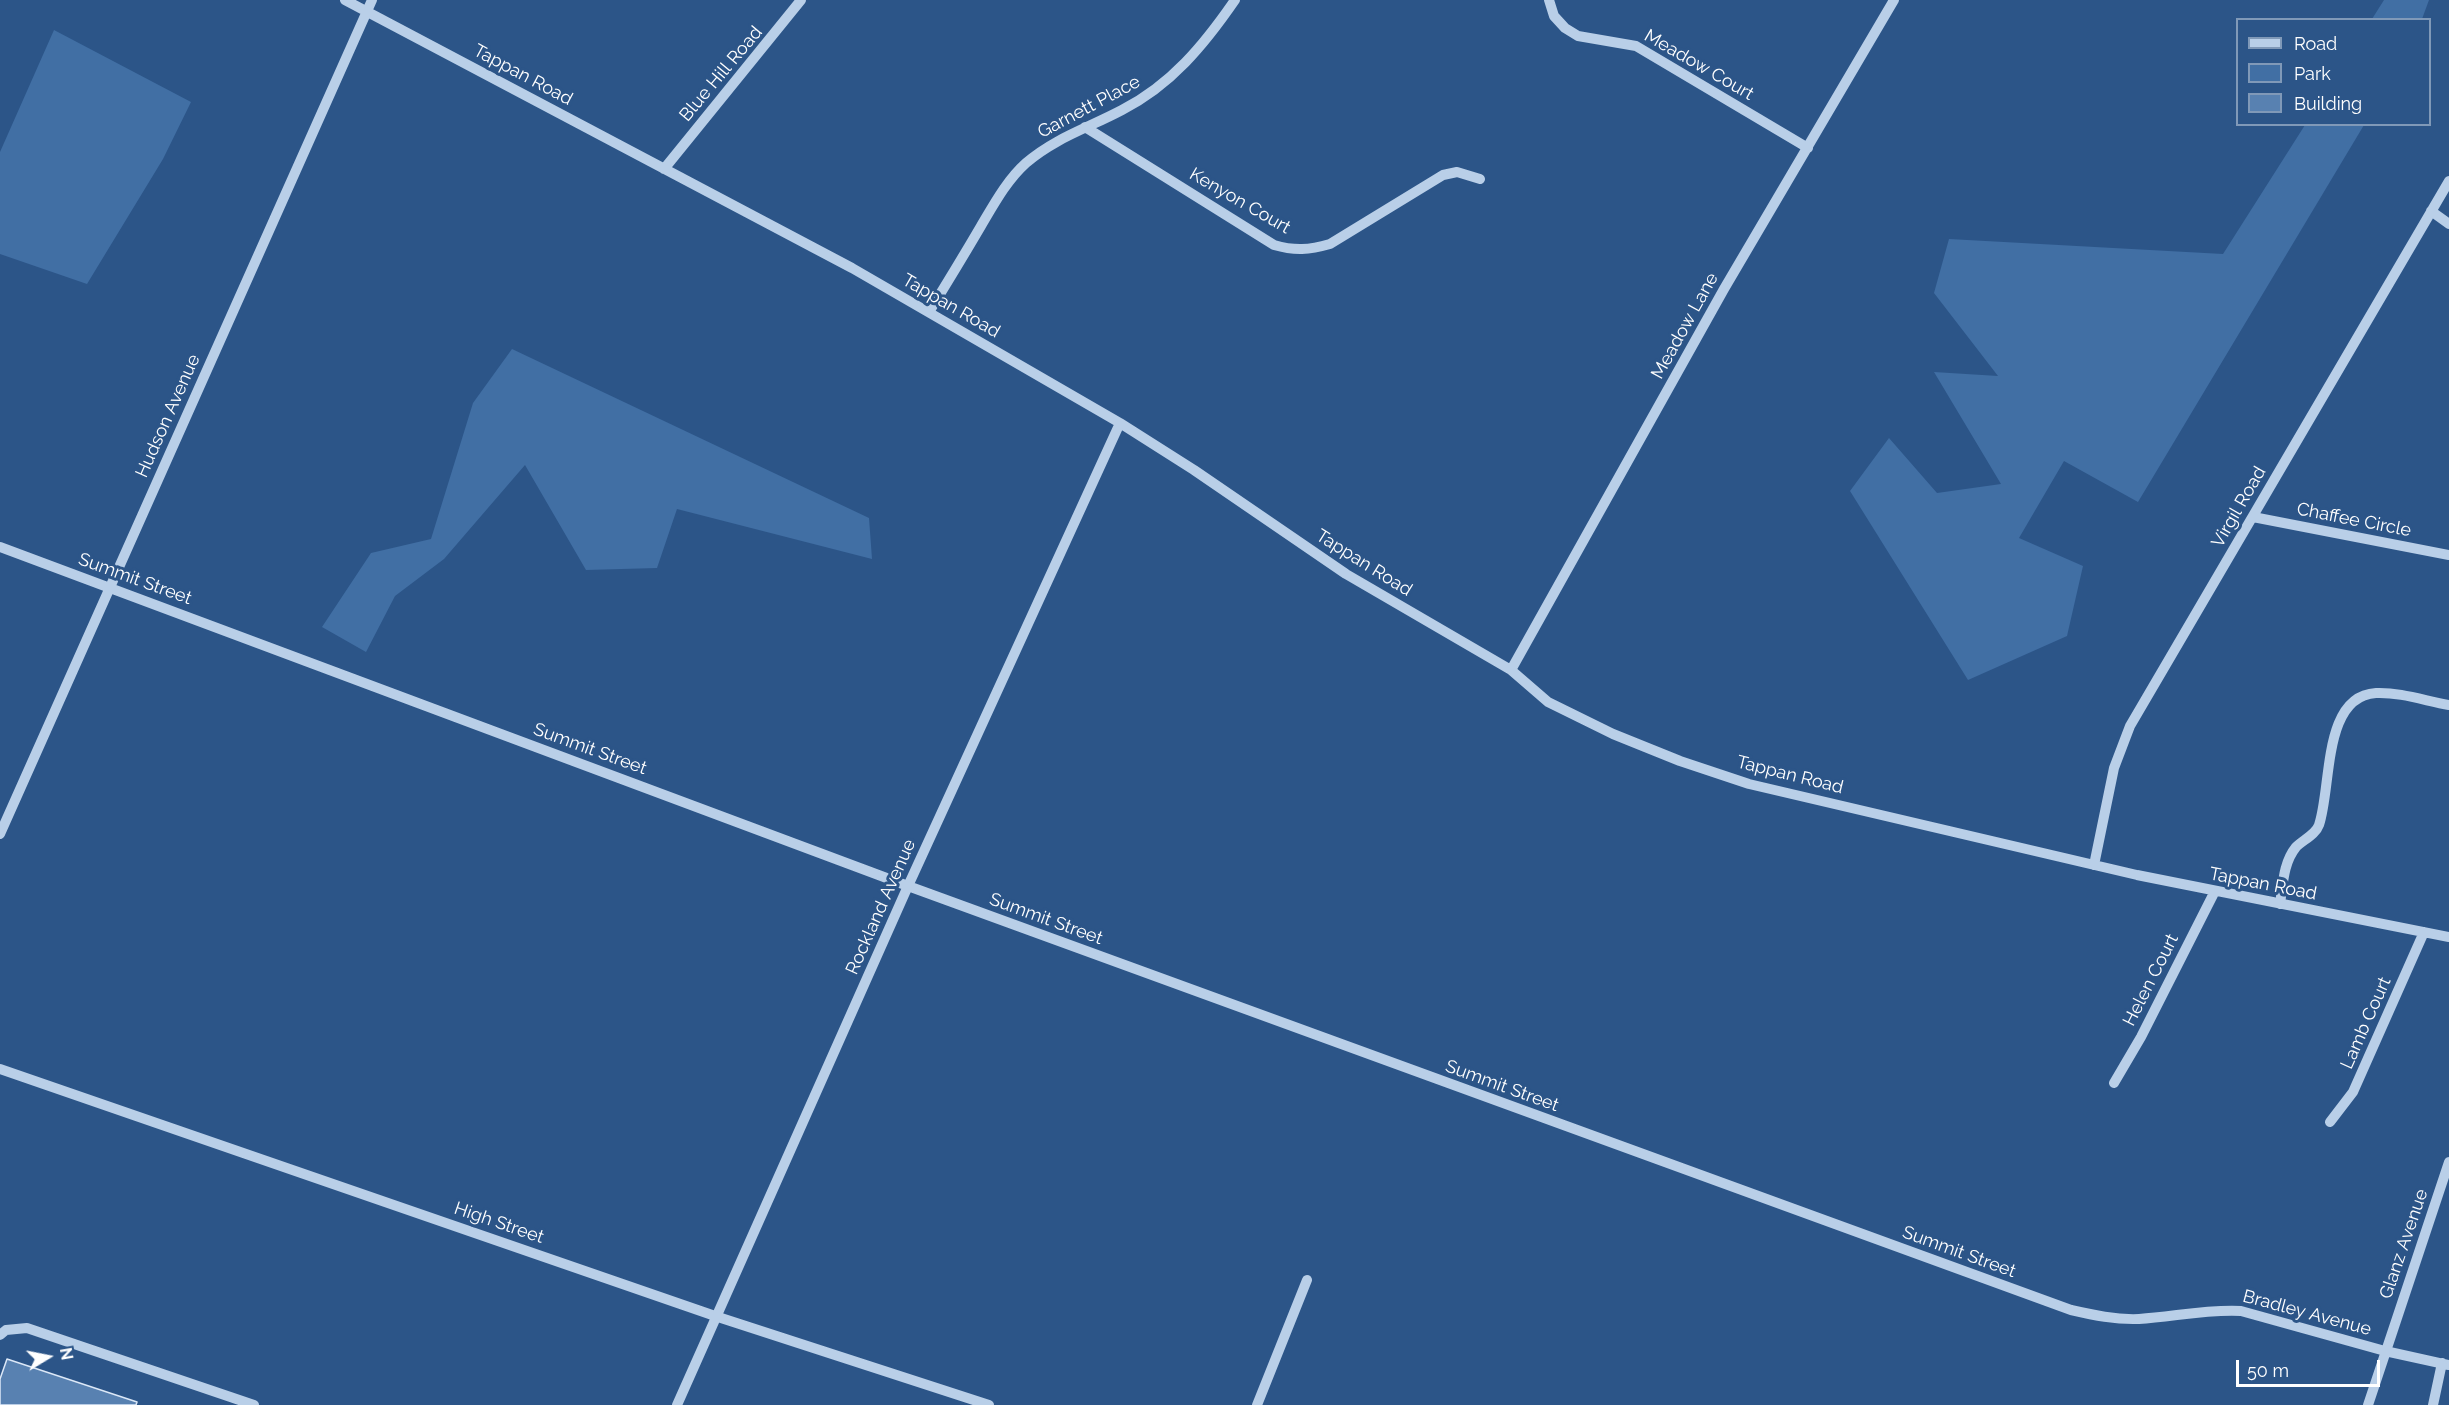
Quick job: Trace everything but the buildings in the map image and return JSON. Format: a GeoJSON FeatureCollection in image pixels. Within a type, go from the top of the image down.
{"type":"FeatureCollection","features":[{"type":"Feature","properties":{"kind":"street","name":"Tappan Road"},"geometry":{"type":"LineString","coordinates":[[345,0],[929,312],[1120,423],[1194,470],[1346,574],[1511,670],[1548,702],[1613,734],[1680,761],[1749,783],[2094,865],[2449,937]]}},
{"type":"Feature","properties":{"kind":"street","name":"Hudson Avenue"},"geometry":{"type":"LineString","coordinates":[[0,834],[372,0]]}},
{"type":"Feature","properties":{"kind":"street","name":"Blue Hill Road"},"geometry":{"type":"LineString","coordinates":[[664,169],[801,0]]}},
{"type":"Feature","properties":{"kind":"street","name":"Garnett Place"},"geometry":{"type":"LineString","coordinates":[[929,312],[1004,188],[1024,165],[1047,146],[1122,110],[1155,90],[1193,55],[1235,0]]}},
{"type":"Feature","properties":{"kind":"street","name":"Meadow Court"},"geometry":{"type":"LineString","coordinates":[[1549,0],[1554,16],[1565,28],[1578,36],[1636,46],[1808,148]]}},
{"type":"Feature","properties":{"kind":"street","name":"Meadow Lane"},"geometry":{"type":"LineString","coordinates":[[1511,670],[1724,289],[1894,0]]}},
{"type":"Feature","properties":{"kind":"street","name":"Kenyon Court"},"geometry":{"type":"LineString","coordinates":[[1085,127],[1274,245],[1292,250],[1311,250],[1330,244],[1443,175],[1457,172],[1480,179]]}},
{"type":"Feature","properties":{"kind":"street","name":"Virgil Road"},"geometry":{"type":"LineString","coordinates":[[2094,865],[2114,768],[2126,737],[2449,181]]}},
{"type":"Feature","properties":{"kind":"street"},"geometry":{"type":"LineString","coordinates":[[2431,212],[2449,224]]}},
{"type":"Feature","properties":{"kind":"street","name":"Rockland Avenue"},"geometry":{"type":"LineString","coordinates":[[677,1405],[908,886],[1120,423]]}},
{"type":"Feature","properties":{"kind":"street","name":"Chaffee Circle"},"geometry":{"type":"LineString","coordinates":[[2253,517],[2449,555]]}},
{"type":"Feature","properties":{"kind":"street","name":"Summit Street"},"geometry":{"type":"LineString","coordinates":[[0,547],[908,886],[1599,1140],[2083,1313]]}},
{"type":"Feature","properties":{"kind":"street"},"geometry":{"type":"LineString","coordinates":[[2280,904],[2286,863],[2296,848],[2319,828],[2339,718],[2350,702],[2363,695],[2378,693],[2449,705]]}},
{"type":"Feature","properties":{"kind":"street","name":"Helen Court"},"geometry":{"type":"LineString","coordinates":[[2114,1083],[2141,1037],[2215,891]]}},
{"type":"Feature","properties":{"kind":"street","name":"Lamb Court"},"geometry":{"type":"LineString","coordinates":[[2330,1122],[2353,1092],[2424,932]]}},
{"type":"Feature","properties":{"kind":"street","name":"High Street"},"geometry":{"type":"LineString","coordinates":[[0,1069],[718,1317],[988,1405]]}},
{"type":"Feature","properties":{"kind":"street","name":"Glanz Avenue"},"geometry":{"type":"LineString","coordinates":[[2367,1405],[2449,1162]]}},
{"type":"Feature","properties":{"kind":"street"},"geometry":{"type":"LineString","coordinates":[[1257,1405],[1307,1280]]}},
{"type":"Feature","properties":{"kind":"street","name":"Bradley Avenue"},"geometry":{"type":"LineString","coordinates":[[2083,1313],[2138,1319],[2222,1310],[2241,1311],[2385,1351],[2445,1364]]}},
{"type":"Feature","properties":{"kind":"street"},"geometry":{"type":"LineString","coordinates":[[0,1335],[6,1330],[27,1328],[254,1405]]}},
{"type":"Feature","properties":{"kind":"street"},"geometry":{"type":"LineString","coordinates":[[2433,1405],[2445,1364]]}},
{"type":"Feature","properties":{"kind":"green space"},"geometry":{"type":"Polygon","coordinates":[[[2384,0],[2429,0],[2422,18],[2373,18],[2384,0]]]}},
{"type":"Feature","properties":{"kind":"green space"},"geometry":{"type":"Polygon","coordinates":[[[54,30],[191,102],[163,159],[87,284],[0,254],[0,152],[54,30]]]}},
{"type":"Feature","properties":{"kind":"green space"},"geometry":{"type":"Polygon","coordinates":[[[2304,126],[2363,126],[2138,502],[2064,461],[2019,538],[2083,566],[2067,636],[1968,680],[1850,491],[1889,438],[1937,493],[2001,484],[1934,372],[1998,376],[1934,293],[1949,239],[2223,254],[2304,126]]]}},
{"type":"Feature","properties":{"kind":"green space"},"geometry":{"type":"Polygon","coordinates":[[[512,349],[869,518],[872,559],[677,509],[657,568],[586,570],[525,465],[444,559],[395,596],[366,652],[322,627],[371,553],[431,539],[473,403],[512,349]]]}}]}
